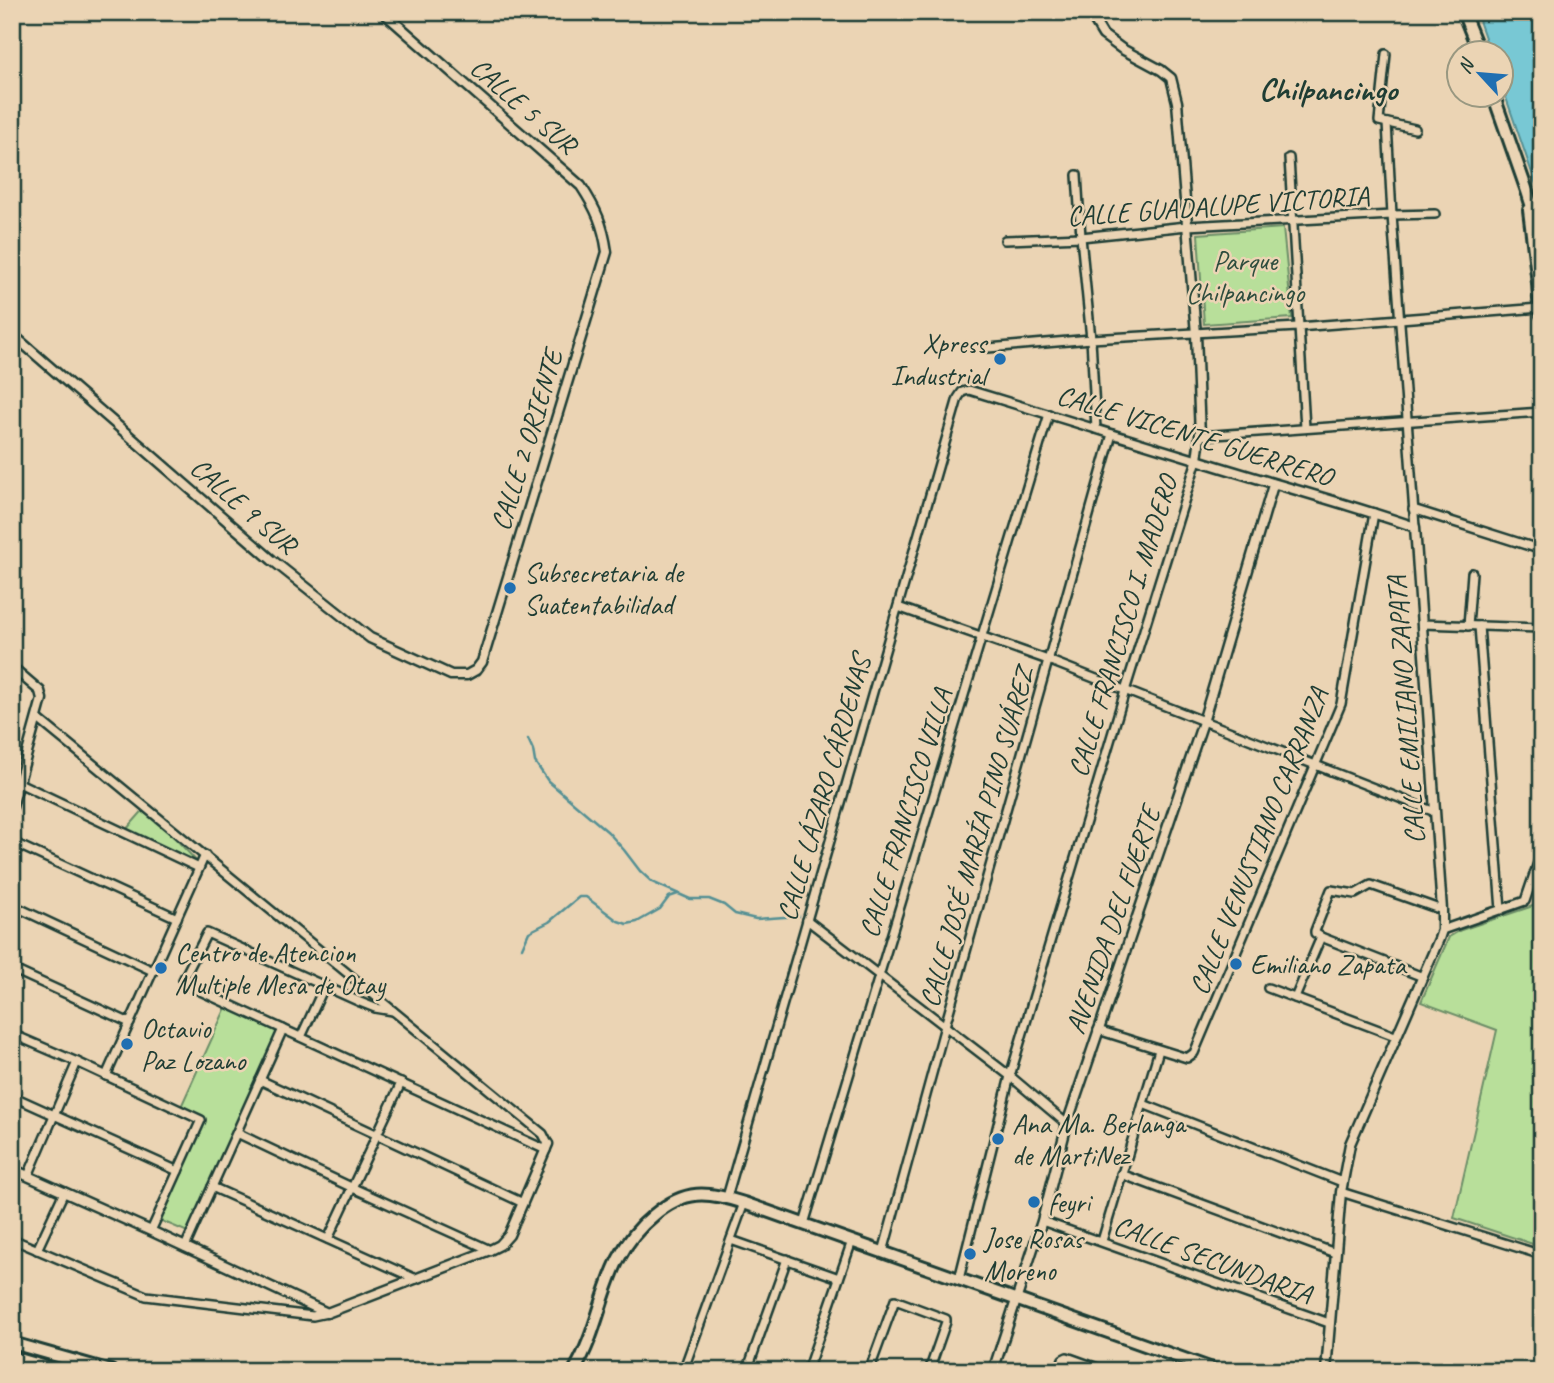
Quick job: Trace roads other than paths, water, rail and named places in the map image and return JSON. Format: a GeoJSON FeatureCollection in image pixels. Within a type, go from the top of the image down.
{"type":"FeatureCollection","features":[{"type":"Feature","properties":{"kind":"main road"},"geometry":{"type":"LineString","coordinates":[[1464,12],[1474,38]]}},
{"type":"Feature","properties":{"kind":"main road"},"geometry":{"type":"LineString","coordinates":[[1498,108],[1542,239]]}},
{"type":"Feature","properties":{"kind":"main road"},"geometry":{"type":"LineString","coordinates":[[1527,191],[1541,311]]}},
{"type":"Feature","properties":{"kind":"main road"},"geometry":{"type":"LineString","coordinates":[[574,1371],[588,1344],[611,1274],[626,1244],[641,1226],[664,1206],[685,1197],[712,1194],[960,1279],[1186,1365],[1218,1371]]}},
{"type":"Feature","properties":{"kind":"main road"},"geometry":{"type":"LineString","coordinates":[[12,1343],[111,1371]]}},
{"type":"Feature","properties":{"kind":"main road"},"geometry":{"type":"LineString","coordinates":[[12,1357],[60,1371]]}},
{"type":"Feature","properties":{"kind":"street","name":"CALLE 5 SUR"},"geometry":{"type":"LineString","coordinates":[[383,12],[581,186],[597,211]]}},
{"type":"Feature","properties":{"kind":"street","name":"CALLE FRANCISCO I. MADERO"},"geometry":{"type":"LineString","coordinates":[[960,1279],[1010,1076],[1197,460],[1200,436],[1196,334],[1177,102],[1171,78],[1161,69],[1103,36],[1089,12]]}},
{"type":"Feature","properties":{"kind":"street","name":"CALLE EMILIANO ZAPATA"},"geometry":{"type":"LineString","coordinates":[[1326,1371],[1342,1182],[1350,1144],[1442,930],[1387,123],[1379,121],[1386,54]]}},
{"type":"Feature","properties":{"kind":"street"},"geometry":{"type":"LineString","coordinates":[[1387,123],[1415,129]]}},
{"type":"Feature","properties":{"kind":"street"},"geometry":{"type":"LineString","coordinates":[[1289,158],[1305,428]]}},
{"type":"Feature","properties":{"kind":"street"},"geometry":{"type":"LineString","coordinates":[[1077,175],[1096,429]]}},
{"type":"Feature","properties":{"kind":"street","name":"CALLE 2 ORIENTE"},"geometry":{"type":"LineString","coordinates":[[467,675],[476,670],[482,662],[607,252],[597,211]]}},
{"type":"Feature","properties":{"kind":"street","name":"CALLE GUADALUPE VICTORIA"},"geometry":{"type":"LineString","coordinates":[[1005,240],[1081,237],[1187,226],[1435,214]]}},
{"type":"Feature","properties":{"kind":"street"},"geometry":{"type":"LineString","coordinates":[[988,348],[1091,339],[1541,311]]}},
{"type":"Feature","properties":{"kind":"street","name":"CALLE 9 SUR"},"geometry":{"type":"LineString","coordinates":[[12,334],[272,560],[370,638],[451,675],[467,675]]}},
{"type":"Feature","properties":{"kind":"street","name":"CALLE VICENTE GUERRERO"},"geometry":{"type":"LineString","coordinates":[[962,392],[969,390],[1415,527]]}},
{"type":"Feature","properties":{"kind":"street","name":"CALLE LÁZARO CÁRDENAS"},"geometry":{"type":"LineString","coordinates":[[727,1198],[958,398],[962,392]]}},
{"type":"Feature","properties":{"kind":"street"},"geometry":{"type":"LineString","coordinates":[[1200,436],[1542,412]]}},
{"type":"Feature","properties":{"kind":"street","name":"CALLE FRANCISCO VILLA"},"geometry":{"type":"LineString","coordinates":[[804,1224],[1049,414]]}},
{"type":"Feature","properties":{"kind":"street","name":"CALLE JOSÉ MARÍA PINO SUÁREZ"},"geometry":{"type":"LineString","coordinates":[[883,1252],[1112,434]]}},
{"type":"Feature","properties":{"kind":"street","name":"AVENIDA DEL FUERTE"},"geometry":{"type":"LineString","coordinates":[[993,1371],[1042,1221],[1067,1124],[1203,722],[1273,485]]}},
{"type":"Feature","properties":{"kind":"street"},"geometry":{"type":"LineString","coordinates":[[1413,509],[1542,550]]}},
{"type":"Feature","properties":{"kind":"street","name":"CALLE VENUSTIANO CARRANZA"},"geometry":{"type":"LineString","coordinates":[[1159,1050],[1187,1058],[1194,1053],[1338,716],[1374,513]]}},
{"type":"Feature","properties":{"kind":"street"},"geometry":{"type":"LineString","coordinates":[[1468,626],[1472,573]]}},
{"type":"Feature","properties":{"kind":"street"},"geometry":{"type":"LineString","coordinates":[[898,607],[1048,660],[1435,812]]}},
{"type":"Feature","properties":{"kind":"street"},"geometry":{"type":"LineString","coordinates":[[1422,624],[1542,628]]}},
{"type":"Feature","properties":{"kind":"street"},"geometry":{"type":"LineString","coordinates":[[1479,626],[1501,910]]}},
{"type":"Feature","properties":{"kind":"street"},"geometry":{"type":"LineString","coordinates":[[12,667],[42,695],[12,807]]}},
{"type":"Feature","properties":{"kind":"street"},"geometry":{"type":"LineString","coordinates":[[12,1239],[146,1296],[313,1316],[416,1279],[490,1250],[505,1241],[547,1147],[543,1134],[37,718]]}},
{"type":"Feature","properties":{"kind":"street"},"geometry":{"type":"LineString","coordinates":[[19,783],[199,868]]}},
{"type":"Feature","properties":{"kind":"street"},"geometry":{"type":"LineString","coordinates":[[12,842],[177,918]]}},
{"type":"Feature","properties":{"kind":"street"},"geometry":{"type":"LineString","coordinates":[[1442,930],[1522,903],[1527,897],[1542,851]]}},
{"type":"Feature","properties":{"kind":"street"},"geometry":{"type":"LineString","coordinates":[[106,1076],[205,855]]}},
{"type":"Feature","properties":{"kind":"street"},"geometry":{"type":"LineString","coordinates":[[1423,977],[1321,937],[1314,931],[1331,890],[1354,894],[1371,885],[1442,910]]}},
{"type":"Feature","properties":{"kind":"street"},"geometry":{"type":"LineString","coordinates":[[12,905],[153,971]]}},
{"type":"Feature","properties":{"kind":"street"},"geometry":{"type":"LineString","coordinates":[[807,920],[1010,1076],[1067,1124]]}},
{"type":"Feature","properties":{"kind":"street"},"geometry":{"type":"LineString","coordinates":[[394,1011],[368,1005],[206,933],[183,980],[185,984],[283,1029],[547,1147]]}},
{"type":"Feature","properties":{"kind":"street"},"geometry":{"type":"LineString","coordinates":[[1295,998],[1321,937]]}},
{"type":"Feature","properties":{"kind":"street"},"geometry":{"type":"LineString","coordinates":[[12,969],[130,1023]]}},
{"type":"Feature","properties":{"kind":"street"},"geometry":{"type":"LineString","coordinates":[[301,1037],[325,985]]}},
{"type":"Feature","properties":{"kind":"street"},"geometry":{"type":"LineString","coordinates":[[1268,988],[1395,1036]]}},
{"type":"Feature","properties":{"kind":"street"},"geometry":{"type":"LineString","coordinates":[[185,1247],[283,1029]]}},
{"type":"Feature","properties":{"kind":"street"},"geometry":{"type":"LineString","coordinates":[[1098,1030],[1159,1050],[1102,1241]]}},
{"type":"Feature","properties":{"kind":"street"},"geometry":{"type":"LineString","coordinates":[[12,1034],[201,1120],[151,1231]]}},
{"type":"Feature","properties":{"kind":"street"},"geometry":{"type":"LineString","coordinates":[[27,1175],[77,1062]]}},
{"type":"Feature","properties":{"kind":"street"},"geometry":{"type":"LineString","coordinates":[[260,1080],[523,1203]]}},
{"type":"Feature","properties":{"kind":"street"},"geometry":{"type":"LineString","coordinates":[[328,1239],[401,1083]]}},
{"type":"Feature","properties":{"kind":"street"},"geometry":{"type":"LineString","coordinates":[[12,1096],[178,1171]]}},
{"type":"Feature","properties":{"kind":"street"},"geometry":{"type":"LineString","coordinates":[[1143,1104],[1342,1182]]}},
{"type":"Feature","properties":{"kind":"street"},"geometry":{"type":"LineString","coordinates":[[237,1133],[490,1250]]}},
{"type":"Feature","properties":{"kind":"street"},"geometry":{"type":"LineString","coordinates":[[12,1169],[327,1313]]}},
{"type":"Feature","properties":{"kind":"street"},"geometry":{"type":"LineString","coordinates":[[1121,1174],[1335,1253]]}},
{"type":"Feature","properties":{"kind":"street"},"geometry":{"type":"LineString","coordinates":[[212,1186],[416,1279]]}},
{"type":"Feature","properties":{"kind":"street"},"geometry":{"type":"LineString","coordinates":[[37,1250],[64,1192]]}},
{"type":"Feature","properties":{"kind":"street"},"geometry":{"type":"LineString","coordinates":[[1341,1192],[1542,1255]]}},
{"type":"Feature","properties":{"kind":"street"},"geometry":{"type":"LineString","coordinates":[[683,1371],[744,1203]]}},
{"type":"Feature","properties":{"kind":"street","name":"CALLE SECUNDARIA"},"geometry":{"type":"LineString","coordinates":[[1042,1221],[1329,1323]]}},
{"type":"Feature","properties":{"kind":"street"},"geometry":{"type":"LineString","coordinates":[[731,1240],[839,1278]]}},
{"type":"Feature","properties":{"kind":"street"},"geometry":{"type":"LineString","coordinates":[[807,1371],[852,1241]]}},
{"type":"Feature","properties":{"kind":"street"},"geometry":{"type":"LineString","coordinates":[[747,1371],[787,1259]]}},
{"type":"Feature","properties":{"kind":"street"},"geometry":{"type":"LineString","coordinates":[[869,1371],[895,1300],[946,1319],[929,1371]]}},
{"type":"Feature","properties":{"kind":"street"},"geometry":{"type":"LineString","coordinates":[[1059,1371],[1065,1357],[1106,1371]]}},
{"type":"Feature","properties":{"kind":"water"},"geometry":{"type":"Polygon","coordinates":[[[1476,12],[1542,12],[1542,202],[1510,108],[1516,108],[1516,38],[1485,38],[1476,12]]]}},
{"type":"Feature","properties":{"kind":"waterway"},"geometry":{"type":"LineString","coordinates":[[528,739],[535,762],[548,781],[608,832],[652,882],[690,899],[709,899],[724,905],[735,914],[756,919],[799,916]]}},
{"type":"Feature","properties":{"kind":"waterway"},"geometry":{"type":"LineString","coordinates":[[522,948],[529,932],[549,922],[579,897],[586,897],[618,921],[627,924],[637,922],[660,909],[669,897],[678,894]]}},
{"type":"Feature","properties":{"kind":"place","name":"Xpress Industrial"},"geometry":{"type":"Point","coordinates":[1000,359]}},
{"type":"Feature","properties":{"kind":"place","name":"Subsecretaria de Suatentabilidad"},"geometry":{"type":"Point","coordinates":[510,588]}},
{"type":"Feature","properties":{"kind":"place","name":"Emiliano Zapata"},"geometry":{"type":"Point","coordinates":[1236,964]}},
{"type":"Feature","properties":{"kind":"place","name":"Centro de Atencion Multiple Mesa de Otay"},"geometry":{"type":"Point","coordinates":[161,968]}},
{"type":"Feature","properties":{"kind":"place","name":"Octavio Paz Lozano"},"geometry":{"type":"Point","coordinates":[127,1044]}},
{"type":"Feature","properties":{"kind":"place","name":"Ana Ma. Berlanga de MartiNez"},"geometry":{"type":"Point","coordinates":[998,1139]}},
{"type":"Feature","properties":{"kind":"place","name":"feyri"},"geometry":{"type":"Point","coordinates":[1034,1202]}},
{"type":"Feature","properties":{"kind":"place","name":"Jose Rosas Moreno"},"geometry":{"type":"Point","coordinates":[970,1254]}},
{"type":"Feature","properties":{"kind":"district","name":"Chilpancingo"},"geometry":{"type":"Point","coordinates":[1328,89]}},
{"type":"Feature","properties":{"kind":"park label","name":"Parque Chilpancingo"},"geometry":{"type":"Point","coordinates":[1245,276]}}]}
